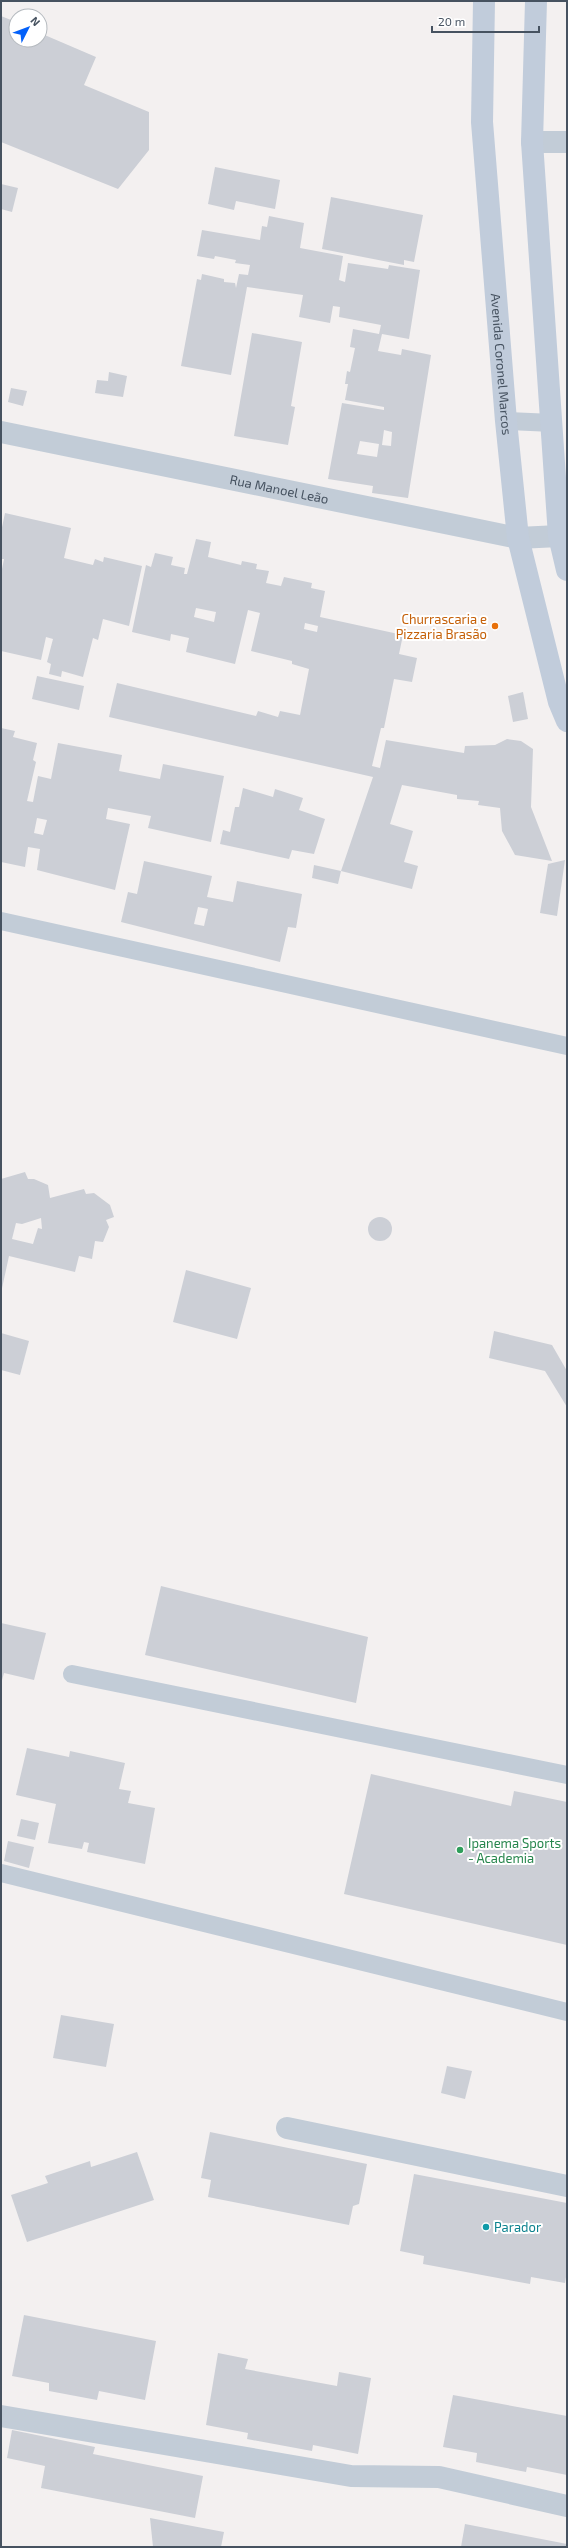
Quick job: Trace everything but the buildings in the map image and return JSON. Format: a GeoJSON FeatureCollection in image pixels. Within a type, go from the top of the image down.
{"type":"FeatureCollection","features":[{"type":"Feature","properties":{"kind":"main road","name":"Avenida Coronel Marcos"},"geometry":{"type":"LineString","coordinates":[[484,1],[482,122],[506,421],[518,538],[559,702],[567,721]]}},
{"type":"Feature","properties":{"kind":"main road"},"geometry":{"type":"LineString","coordinates":[[536,1],[532,142],[553,423],[559,536],[567,570]]}},
{"type":"Feature","properties":{"kind":"street"},"geometry":{"type":"LineString","coordinates":[[532,142],[567,142]]}},
{"type":"Feature","properties":{"kind":"street","name":"Rua Manoel Leão"},"geometry":{"type":"LineString","coordinates":[[1,432],[518,538],[559,536]]}},
{"type":"Feature","properties":{"kind":"street"},"geometry":{"type":"LineString","coordinates":[[287,2128],[567,2186]]}},
{"type":"Feature","properties":{"kind":"street"},"geometry":{"type":"LineString","coordinates":[[1,2416],[351,2476],[439,2477],[567,2506]]}},
{"type":"Feature","properties":{"kind":"lane"},"geometry":{"type":"LineString","coordinates":[[506,421],[553,423]]}},
{"type":"Feature","properties":{"kind":"lane"},"geometry":{"type":"LineString","coordinates":[[1,921],[567,1046]]}},
{"type":"Feature","properties":{"kind":"lane"},"geometry":{"type":"LineString","coordinates":[[72,1674],[567,1775]]}},
{"type":"Feature","properties":{"kind":"lane"},"geometry":{"type":"LineString","coordinates":[[1,1873],[567,2012]]}},
{"type":"Feature","properties":{"kind":"place","name":"Churrascaria e Pizzaria Brasão"},"geometry":{"type":"Point","coordinates":[495,626]}},
{"type":"Feature","properties":{"kind":"place","name":"Ipanema Sports - Academia"},"geometry":{"type":"Point","coordinates":[460,1850]}},
{"type":"Feature","properties":{"kind":"place","name":"Parador"},"geometry":{"type":"Point","coordinates":[486,2227]}}]}
